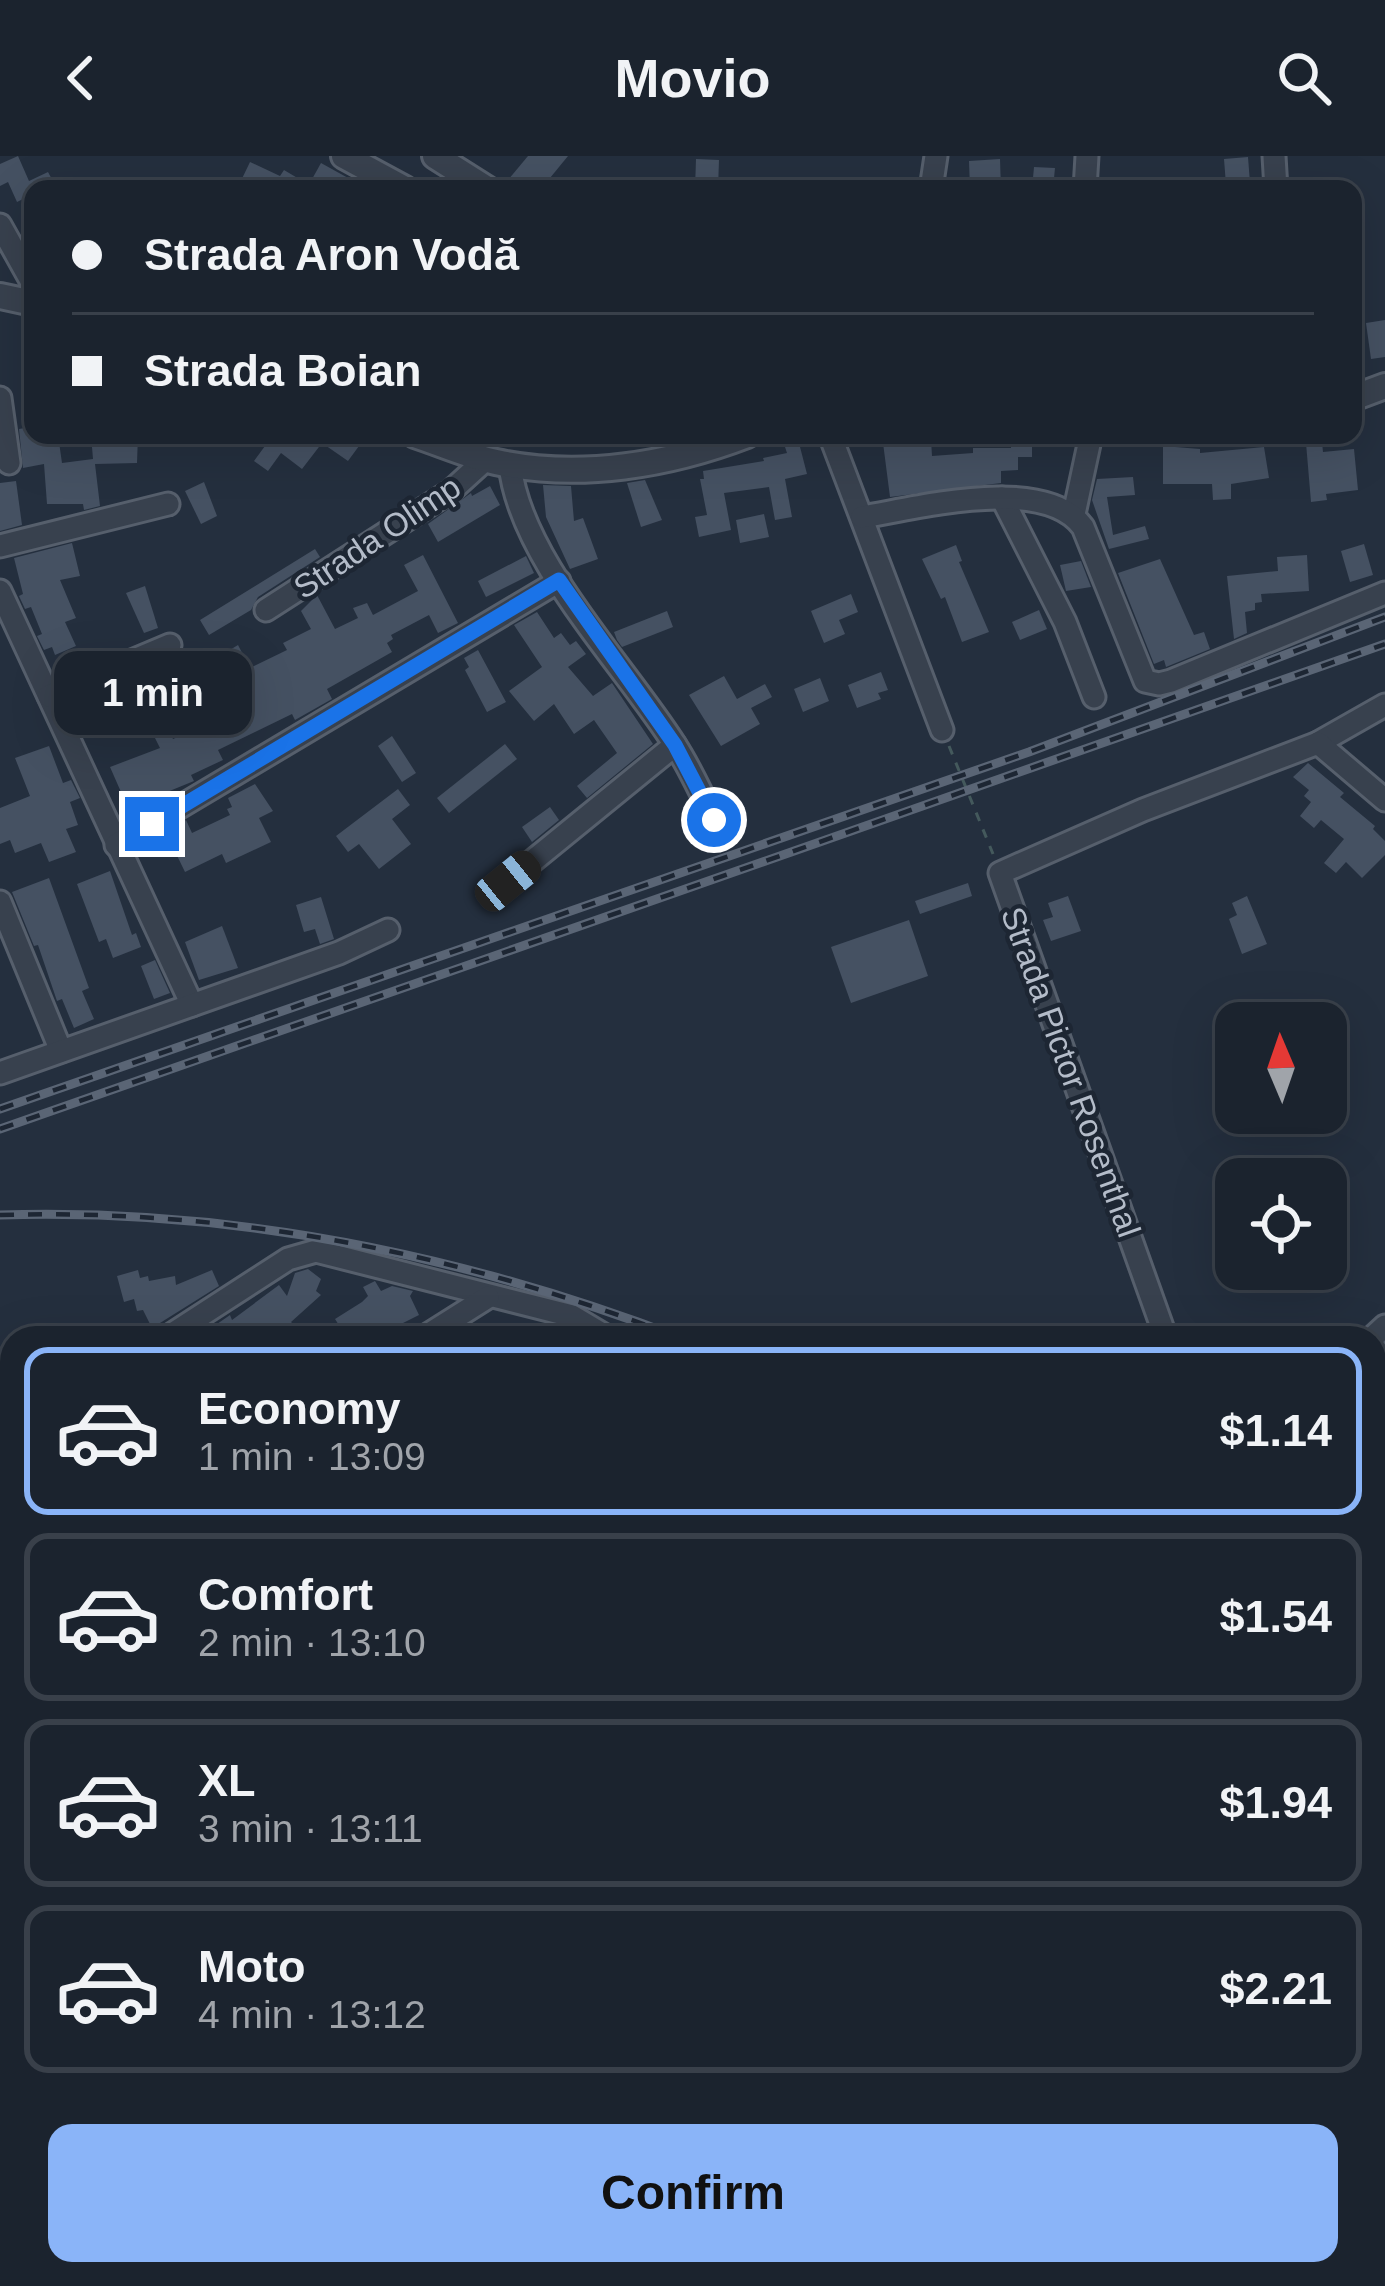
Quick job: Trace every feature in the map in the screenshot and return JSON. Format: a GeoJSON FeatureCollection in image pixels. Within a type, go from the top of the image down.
{"type":"FeatureCollection","features":[{"type":"Feature","properties":{"kind":"street"},"geometry":{"type":"LineString","coordinates":[[344,156],[388,180]]}},
{"type":"Feature","properties":{"kind":"street"},"geometry":{"type":"LineString","coordinates":[[435,156],[473,180]]}},
{"type":"Feature","properties":{"kind":"street"},"geometry":{"type":"LineString","coordinates":[[0,225],[24,268]]}},
{"type":"Feature","properties":{"kind":"street"},"geometry":{"type":"LineString","coordinates":[[0,398],[9,463]]}},
{"type":"Feature","properties":{"kind":"street"},"geometry":{"type":"LineString","coordinates":[[443,444],[497,462],[569,468],[673,460],[720,444]]}},
{"type":"Feature","properties":{"kind":"street"},"geometry":{"type":"LineString","coordinates":[[834,444],[942,730]]}},
{"type":"Feature","properties":{"kind":"street"},"geometry":{"type":"LineString","coordinates":[[1074,514],[1089,444]]}},
{"type":"Feature","properties":{"kind":"street"},"geometry":{"type":"LineString","coordinates":[[497,462],[559,580],[675,745],[714,820]]}},
{"type":"Feature","properties":{"kind":"street","name":"Strada Olimp"},"geometry":{"type":"LineString","coordinates":[[266,610],[497,462]]}},
{"type":"Feature","properties":{"kind":"street"},"geometry":{"type":"LineString","coordinates":[[862,517],[1002,498],[1045,502],[1074,514],[1145,681],[1152,684],[1171,681],[1385,592]]}},
{"type":"Feature","properties":{"kind":"street"},"geometry":{"type":"LineString","coordinates":[[1002,498],[1065,622],[1094,697]]}},
{"type":"Feature","properties":{"kind":"street"},"geometry":{"type":"LineString","coordinates":[[0,547],[168,504]]}},
{"type":"Feature","properties":{"kind":"street"},"geometry":{"type":"LineString","coordinates":[[116,844],[559,580]]}},
{"type":"Feature","properties":{"kind":"street"},"geometry":{"type":"LineString","coordinates":[[0,591],[192,1005]]}},
{"type":"Feature","properties":{"kind":"street"},"geometry":{"type":"LineString","coordinates":[[49,696],[170,645]]}},
{"type":"Feature","properties":{"kind":"street","name":"Strada Pictor Rosenthal"},"geometry":{"type":"LineString","coordinates":[[1162,1326],[1000,872],[1143,810],[1318,743],[1385,705]]}},
{"type":"Feature","properties":{"kind":"street"},"geometry":{"type":"LineString","coordinates":[[1318,743],[1385,800]]}},
{"type":"Feature","properties":{"kind":"street"},"geometry":{"type":"LineString","coordinates":[[508,881],[675,745]]}},
{"type":"Feature","properties":{"kind":"street"},"geometry":{"type":"LineString","coordinates":[[0,902],[62,1052]]}},
{"type":"Feature","properties":{"kind":"street"},"geometry":{"type":"LineString","coordinates":[[0,1073],[338,953],[388,930]]}},
{"type":"Feature","properties":{"kind":"street"},"geometry":{"type":"LineString","coordinates":[[185,1326],[288,1259],[316,1251],[572,1316],[589,1326]]}},
{"type":"Feature","properties":{"kind":"street"},"geometry":{"type":"LineString","coordinates":[[442,1326],[488,1297]]}},
{"type":"Feature","properties":{"kind":"path"},"geometry":{"type":"LineString","coordinates":[[942,730],[1000,872]]}},
{"type":"Feature","properties":{"kind":"building"},"geometry":{"type":"Polygon","coordinates":[[[18,156],[29,180],[24,180],[24,198],[17,202],[8,182],[0,186],[0,164],[18,156]]]}},
{"type":"Feature","properties":{"kind":"building"},"geometry":{"type":"Polygon","coordinates":[[[528,156],[568,156],[548,180],[508,180],[528,156]]]}},
{"type":"Feature","properties":{"kind":"building"},"geometry":{"type":"Polygon","coordinates":[[[1248,157],[1250,180],[1226,180],[1224,159],[1248,157]]]}},
{"type":"Feature","properties":{"kind":"building"},"geometry":{"type":"Polygon","coordinates":[[[696,159],[719,160],[718,180],[695,180],[696,159]]]}},
{"type":"Feature","properties":{"kind":"building"},"geometry":{"type":"Polygon","coordinates":[[[1000,159],[1001,180],[970,180],[969,161],[1000,159]]]}},
{"type":"Feature","properties":{"kind":"building"},"geometry":{"type":"Polygon","coordinates":[[[250,162],[280,176],[284,170],[301,180],[241,180],[250,162]]]}},
{"type":"Feature","properties":{"kind":"building"},"geometry":{"type":"Polygon","coordinates":[[[321,163],[352,180],[312,180],[321,163]]]}},
{"type":"Feature","properties":{"kind":"building"},"geometry":{"type":"Polygon","coordinates":[[[1034,167],[1055,168],[1054,180],[1033,180],[1034,167]]]}},
{"type":"Feature","properties":{"kind":"building"},"geometry":{"type":"Polygon","coordinates":[[[1385,320],[1385,357],[1371,359],[1366,323],[1385,320]]]}},
{"type":"Feature","properties":{"kind":"building"},"geometry":{"type":"Polygon","coordinates":[[[24,428],[24,444],[59,444],[62,463],[93,459],[92,444],[138,444],[137,463],[95,464],[100,506],[84,510],[83,504],[47,504],[44,464],[23,468],[19,429],[24,428]]]}},
{"type":"Feature","properties":{"kind":"building"},"geometry":{"type":"Polygon","coordinates":[[[266,444],[321,444],[302,469],[281,453],[268,471],[254,461],[266,444]]]}},
{"type":"Feature","properties":{"kind":"building"},"geometry":{"type":"Polygon","coordinates":[[[323,444],[360,444],[348,461],[323,444]]]}},
{"type":"Feature","properties":{"kind":"building"},"geometry":{"type":"Polygon","coordinates":[[[799,444],[807,474],[785,479],[792,517],[775,520],[769,487],[724,493],[731,530],[699,537],[695,517],[707,515],[700,479],[704,479],[703,471],[764,461],[787,453],[785,447],[799,444]]]}},
{"type":"Feature","properties":{"kind":"building"},"geometry":{"type":"Polygon","coordinates":[[[883,444],[931,444],[932,456],[1032,444],[1032,457],[1018,457],[1018,470],[1001,471],[1001,483],[890,497],[883,444]]]}},
{"type":"Feature","properties":{"kind":"building"},"geometry":{"type":"Polygon","coordinates":[[[1306,444],[1322,444],[1323,452],[1354,449],[1358,490],[1326,494],[1327,500],[1311,502],[1306,444]]]}},
{"type":"Feature","properties":{"kind":"building"},"geometry":{"type":"Polygon","coordinates":[[[1163,446],[1200,449],[1200,453],[1264,447],[1269,478],[1231,484],[1231,499],[1213,500],[1212,484],[1163,484],[1163,446]]]}},
{"type":"Feature","properties":{"kind":"building"},"geometry":{"type":"Polygon","coordinates":[[[1133,477],[1135,495],[1107,497],[1113,535],[1145,526],[1149,539],[1109,549],[1092,500],[1097,479],[1133,477]]]}},
{"type":"Feature","properties":{"kind":"building"},"geometry":{"type":"Polygon","coordinates":[[[645,480],[662,520],[641,527],[627,483],[645,480]]]}},
{"type":"Feature","properties":{"kind":"building"},"geometry":{"type":"Polygon","coordinates":[[[16,481],[22,525],[0,531],[0,483],[16,481]]]}},
{"type":"Feature","properties":{"kind":"building"},"geometry":{"type":"Polygon","coordinates":[[[204,482],[217,516],[201,524],[185,491],[204,482]]]}},
{"type":"Feature","properties":{"kind":"building"},"geometry":{"type":"Polygon","coordinates":[[[543,485],[571,486],[574,521],[583,518],[598,559],[570,569],[546,517],[543,485]]]}},
{"type":"Feature","properties":{"kind":"building"},"geometry":{"type":"Polygon","coordinates":[[[490,486],[500,505],[438,542],[428,524],[471,493],[490,486]]]}},
{"type":"Feature","properties":{"kind":"building"},"geometry":{"type":"Polygon","coordinates":[[[764,514],[769,537],[740,543],[736,520],[764,514]]]}},
{"type":"Feature","properties":{"kind":"building"},"geometry":{"type":"Polygon","coordinates":[[[72,543],[80,576],[60,580],[76,618],[65,622],[76,646],[55,655],[52,647],[44,650],[31,607],[25,609],[19,596],[23,594],[14,558],[72,543]]]}},
{"type":"Feature","properties":{"kind":"building"},"geometry":{"type":"Polygon","coordinates":[[[1364,544],[1373,575],[1350,582],[1341,551],[1364,544]]]}},
{"type":"Feature","properties":{"kind":"building"},"geometry":{"type":"Polygon","coordinates":[[[956,545],[989,632],[962,642],[945,597],[941,599],[922,559],[956,545]]]}},
{"type":"Feature","properties":{"kind":"building"},"geometry":{"type":"Polygon","coordinates":[[[315,549],[320,557],[258,597],[251,610],[209,635],[200,620],[315,549]]]}},
{"type":"Feature","properties":{"kind":"building"},"geometry":{"type":"Polygon","coordinates":[[[423,555],[458,623],[438,633],[429,615],[391,635],[387,643],[392,652],[327,689],[332,699],[295,720],[292,714],[218,750],[223,760],[191,775],[194,781],[128,808],[110,767],[160,748],[153,734],[167,727],[173,739],[223,718],[218,708],[239,697],[218,657],[238,645],[250,668],[287,650],[283,643],[311,629],[301,611],[317,595],[335,629],[358,618],[353,608],[367,603],[373,615],[418,591],[404,565],[423,555]]]}},
{"type":"Feature","properties":{"kind":"building"},"geometry":{"type":"Polygon","coordinates":[[[1307,555],[1309,591],[1261,594],[1262,602],[1255,603],[1255,610],[1245,612],[1247,633],[1234,639],[1227,576],[1278,571],[1277,557],[1307,555]]]}},
{"type":"Feature","properties":{"kind":"building"},"geometry":{"type":"Polygon","coordinates":[[[526,556],[534,573],[486,597],[478,581],[526,556]]]}},
{"type":"Feature","properties":{"kind":"building"},"geometry":{"type":"Polygon","coordinates":[[[1160,559],[1194,635],[1204,632],[1210,649],[1166,667],[1164,660],[1154,664],[1118,573],[1160,559]]]}},
{"type":"Feature","properties":{"kind":"building"},"geometry":{"type":"Polygon","coordinates":[[[1081,561],[1091,587],[1066,591],[1060,565],[1081,561]]]}},
{"type":"Feature","properties":{"kind":"building"},"geometry":{"type":"Polygon","coordinates":[[[145,586],[158,628],[144,633],[126,593],[145,586]]]}},
{"type":"Feature","properties":{"kind":"building"},"geometry":{"type":"Polygon","coordinates":[[[851,594],[858,612],[839,620],[845,634],[824,643],[811,611],[851,594]]]}},
{"type":"Feature","properties":{"kind":"building"},"geometry":{"type":"Polygon","coordinates":[[[1039,610],[1047,629],[1020,640],[1012,622],[1039,610]]]}},
{"type":"Feature","properties":{"kind":"building"},"geometry":{"type":"Polygon","coordinates":[[[667,611],[673,627],[622,647],[617,640],[614,632],[667,611]]]}},
{"type":"Feature","properties":{"kind":"building"},"geometry":{"type":"Polygon","coordinates":[[[537,612],[554,638],[561,633],[586,654],[568,667],[593,696],[612,683],[653,744],[587,798],[577,786],[617,753],[594,720],[574,734],[554,704],[534,721],[509,691],[542,667],[514,625],[537,612]]]}},
{"type":"Feature","properties":{"kind":"building"},"geometry":{"type":"Polygon","coordinates":[[[478,650],[506,702],[487,712],[465,670],[469,667],[464,658],[478,650]]]}},
{"type":"Feature","properties":{"kind":"building"},"geometry":{"type":"Polygon","coordinates":[[[179,662],[191,694],[163,708],[146,671],[179,662]]]}},
{"type":"Feature","properties":{"kind":"building"},"geometry":{"type":"Polygon","coordinates":[[[881,672],[888,690],[878,693],[881,699],[857,708],[848,685],[881,672]]]}},
{"type":"Feature","properties":{"kind":"building"},"geometry":{"type":"Polygon","coordinates":[[[724,676],[737,699],[765,684],[772,697],[751,708],[760,724],[721,746],[689,695],[724,676]]]}},
{"type":"Feature","properties":{"kind":"building"},"geometry":{"type":"Polygon","coordinates":[[[820,678],[829,701],[803,712],[794,689],[820,678]]]}},
{"type":"Feature","properties":{"kind":"building"},"geometry":{"type":"Polygon","coordinates":[[[113,698],[122,716],[86,729],[79,715],[113,698]]]}},
{"type":"Feature","properties":{"kind":"building"},"geometry":{"type":"Polygon","coordinates":[[[392,736],[416,773],[402,782],[378,746],[392,736]]]}},
{"type":"Feature","properties":{"kind":"building"},"geometry":{"type":"Polygon","coordinates":[[[505,744],[517,759],[449,813],[437,798],[505,744]]]}},
{"type":"Feature","properties":{"kind":"building"},"geometry":{"type":"Polygon","coordinates":[[[49,746],[63,783],[71,780],[80,798],[70,802],[78,825],[66,829],[76,852],[49,862],[41,843],[15,853],[10,840],[0,844],[0,808],[30,796],[15,758],[49,746]]]}},
{"type":"Feature","properties":{"kind":"building"},"geometry":{"type":"Polygon","coordinates":[[[1308,763],[1344,793],[1340,797],[1375,826],[1385,841],[1385,855],[1362,878],[1346,862],[1336,873],[1324,863],[1344,839],[1321,820],[1314,828],[1300,816],[1311,802],[1304,796],[1309,790],[1293,777],[1308,763]]]}},
{"type":"Feature","properties":{"kind":"building"},"geometry":{"type":"Polygon","coordinates":[[[255,784],[273,811],[259,818],[271,842],[226,863],[222,854],[185,872],[166,833],[186,820],[192,833],[230,815],[228,798],[255,784]]]}},
{"type":"Feature","properties":{"kind":"building"},"geometry":{"type":"Polygon","coordinates":[[[398,789],[410,805],[392,819],[411,844],[379,869],[359,844],[348,852],[336,836],[398,789]]]}},
{"type":"Feature","properties":{"kind":"building"},"geometry":{"type":"Polygon","coordinates":[[[550,807],[559,820],[532,842],[522,827],[550,807]]]}},
{"type":"Feature","properties":{"kind":"building"},"geometry":{"type":"Polygon","coordinates":[[[110,871],[132,935],[136,933],[141,947],[113,958],[106,939],[99,942],[77,884],[110,871]]]}},
{"type":"Feature","properties":{"kind":"building"},"geometry":{"type":"Polygon","coordinates":[[[49,878],[89,988],[82,991],[94,1019],[74,1028],[62,999],[57,1001],[38,945],[34,946],[12,892],[49,878]]]}},
{"type":"Feature","properties":{"kind":"building"},"geometry":{"type":"Polygon","coordinates":[[[968,883],[972,896],[920,914],[915,901],[968,883]]]}},
{"type":"Feature","properties":{"kind":"building"},"geometry":{"type":"Polygon","coordinates":[[[1068,896],[1081,931],[1051,941],[1043,920],[1053,917],[1048,903],[1068,896]]]}},
{"type":"Feature","properties":{"kind":"building"},"geometry":{"type":"Polygon","coordinates":[[[1247,896],[1267,944],[1242,954],[1229,919],[1237,915],[1232,903],[1247,896]]]}},
{"type":"Feature","properties":{"kind":"building"},"geometry":{"type":"Polygon","coordinates":[[[321,897],[334,939],[320,944],[315,929],[304,932],[296,905],[321,897]]]}},
{"type":"Feature","properties":{"kind":"building"},"geometry":{"type":"Polygon","coordinates":[[[909,920],[928,976],[851,1003],[831,947],[909,920]]]}},
{"type":"Feature","properties":{"kind":"building"},"geometry":{"type":"Polygon","coordinates":[[[222,926],[238,968],[199,980],[185,942],[222,926]]]}},
{"type":"Feature","properties":{"kind":"building"},"geometry":{"type":"Polygon","coordinates":[[[155,960],[170,993],[154,999],[141,966],[155,960]]]}},
{"type":"Feature","properties":{"kind":"building"},"geometry":{"type":"Polygon","coordinates":[[[308,1269],[321,1279],[316,1291],[321,1295],[291,1322],[293,1326],[214,1326],[230,1315],[232,1320],[279,1285],[287,1296],[295,1273],[308,1269]]]}},
{"type":"Feature","properties":{"kind":"building"},"geometry":{"type":"Polygon","coordinates":[[[138,1270],[140,1278],[148,1276],[149,1281],[175,1276],[176,1285],[212,1270],[219,1286],[151,1326],[143,1310],[137,1311],[134,1299],[124,1302],[117,1276],[138,1270]]]}},
{"type":"Feature","properties":{"kind":"building"},"geometry":{"type":"Polygon","coordinates":[[[375,1281],[381,1291],[392,1286],[413,1291],[410,1296],[419,1315],[397,1326],[340,1326],[335,1319],[368,1296],[363,1287],[375,1281]]]}},
{"type":"Feature","properties":{"kind":"railway"},"geometry":{"type":"LineString","coordinates":[[0,1109],[1029,752],[1385,617]]}},
{"type":"Feature","properties":{"kind":"railway"},"geometry":{"type":"LineString","coordinates":[[0,1129],[1385,644]]}},
{"type":"Feature","properties":{"kind":"railway"},"geometry":{"type":"LineString","coordinates":[[0,1215],[175,1219],[346,1242],[515,1282],[648,1326]]}},
{"type":"Feature","properties":{"kind":"route"},"geometry":{"type":"LineString","coordinates":[[152,824],[559,580],[675,745],[714,820]]}}]}
